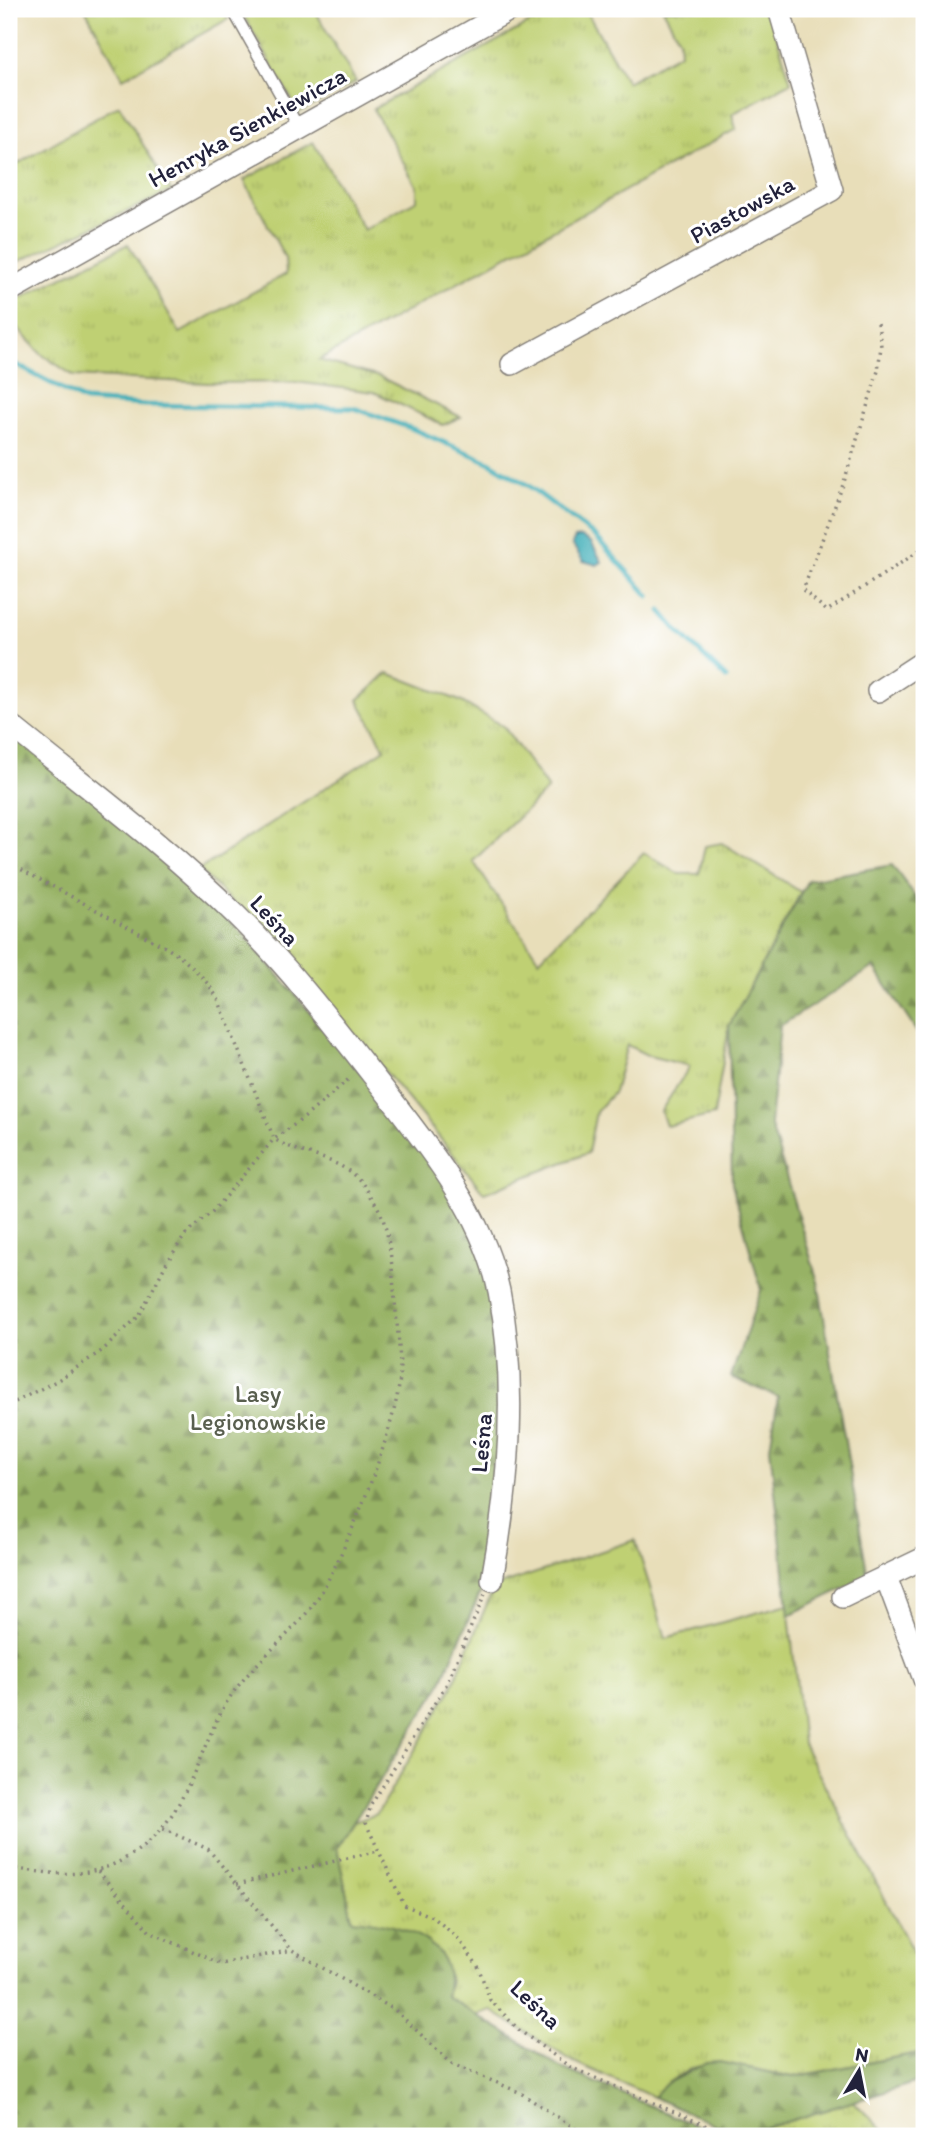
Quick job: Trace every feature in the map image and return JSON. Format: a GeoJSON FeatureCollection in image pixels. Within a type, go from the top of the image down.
{"type":"FeatureCollection","features":[{"type":"Feature","properties":{"kind":"street","name":"Henryka Sienkiewicza"},"geometry":{"type":"LineString","coordinates":[[9,291],[511,9]]}},
{"type":"Feature","properties":{"kind":"street","name":"Piastowska"},"geometry":{"type":"LineString","coordinates":[[512,364],[832,190],[779,9]]}},
{"type":"Feature","properties":{"kind":"street"},"geometry":{"type":"LineString","coordinates":[[878,691],[924,661]]}},
{"type":"Feature","properties":{"kind":"street","name":"Leśna"},"geometry":{"type":"LineString","coordinates":[[9,724],[135,826],[235,914],[364,1064],[424,1141],[471,1213],[499,1290],[511,1397],[498,1544],[492,1580]]}},
{"type":"Feature","properties":{"kind":"street"},"geometry":{"type":"LineString","coordinates":[[844,1597],[924,1558]]}},
{"type":"Feature","properties":{"kind":"street"},"geometry":{"type":"LineString","coordinates":[[886,1577],[924,1679]]}},
{"type":"Feature","properties":{"kind":"lane"},"geometry":{"type":"LineString","coordinates":[[232,9],[299,128]]}},
{"type":"Feature","properties":{"kind":"path"},"geometry":{"type":"LineString","coordinates":[[878,323],[881,346],[878,371],[844,482],[803,590],[827,611],[924,548]]}},
{"type":"Feature","properties":{"kind":"path"},"geometry":{"type":"LineString","coordinates":[[9,863],[166,948],[188,962],[208,982],[218,999],[274,1139],[286,1147],[335,1163],[356,1176],[379,1209],[392,1262],[400,1375],[391,1423],[375,1469],[329,1577],[313,1605],[265,1654],[226,1703],[178,1808],[163,1829],[131,1855],[97,1870],[71,1876],[9,1868]]}},
{"type":"Feature","properties":{"kind":"path"},"geometry":{"type":"LineString","coordinates":[[9,1405],[103,1350],[139,1315],[167,1262],[186,1234],[212,1212],[274,1139],[328,1098],[364,1064]]}},
{"type":"Feature","properties":{"kind":"path","name":"Leśna"},"geometry":{"type":"LineString","coordinates":[[492,1580],[446,1685],[371,1805],[366,1823],[404,1905],[433,1917],[457,1937],[478,1966],[490,2000],[519,2030],[570,2067],[730,2136]]}},
{"type":"Feature","properties":{"kind":"path"},"geometry":{"type":"LineString","coordinates":[[163,1829],[208,1849],[292,1950],[395,2010],[452,2064],[519,2092],[587,2136]]}},
{"type":"Feature","properties":{"kind":"path"},"geometry":{"type":"LineString","coordinates":[[237,1884],[378,1851]]}},
{"type":"Feature","properties":{"kind":"path"},"geometry":{"type":"LineString","coordinates":[[97,1870],[150,1932],[221,1964],[292,1950]]}},
{"type":"Feature","properties":{"kind":"green space"},"geometry":{"type":"Polygon","coordinates":[[[85,9],[223,9],[228,19],[123,78],[85,9]]]}},
{"type":"Feature","properties":{"kind":"green space"},"geometry":{"type":"Polygon","coordinates":[[[240,9],[314,9],[356,82],[299,113],[240,9]]]}},
{"type":"Feature","properties":{"kind":"green space"},"geometry":{"type":"Polygon","coordinates":[[[555,9],[585,9],[627,82],[680,53],[679,39],[663,9],[768,9],[791,82],[732,114],[736,129],[319,360],[380,377],[461,417],[443,425],[374,392],[295,382],[207,383],[74,376],[41,354],[9,319],[9,304],[128,244],[180,333],[286,274],[285,258],[244,180],[313,142],[364,230],[417,200],[417,187],[373,109],[555,9]]]}},
{"type":"Feature","properties":{"kind":"green space"},"geometry":{"type":"Polygon","coordinates":[[[119,105],[171,191],[9,266],[9,169],[119,105]]]}},
{"type":"Feature","properties":{"kind":"green space"},"geometry":{"type":"Polygon","coordinates":[[[388,673],[460,701],[504,727],[548,789],[473,861],[539,960],[644,853],[679,874],[699,874],[705,846],[722,843],[801,892],[729,1026],[714,1115],[666,1126],[661,1111],[690,1066],[649,1056],[627,1045],[614,1092],[596,1112],[588,1153],[484,1193],[347,1026],[275,946],[199,870],[385,749],[358,700],[388,673]]]}},
{"type":"Feature","properties":{"kind":"green space","name":"Lasy Legionowskie"},"geometry":{"type":"Polygon","coordinates":[[[9,719],[241,931],[421,1143],[467,1219],[494,1288],[508,1406],[487,1577],[440,1686],[337,1848],[352,1919],[388,1925],[421,1938],[444,1960],[448,1976],[446,1996],[562,2068],[720,2136],[9,2136],[9,719]]]}},
{"type":"Feature","properties":{"kind":"green space"},"geometry":{"type":"Polygon","coordinates":[[[892,865],[924,909],[924,1043],[874,967],[780,1026],[770,1123],[818,1282],[868,1577],[789,1615],[770,1448],[778,1397],[731,1377],[761,1290],[732,1184],[729,1026],[808,880],[892,865]]]}},
{"type":"Feature","properties":{"kind":"green space"},"geometry":{"type":"Polygon","coordinates":[[[635,1540],[666,1638],[788,1604],[803,1744],[924,1973],[924,2052],[793,2077],[720,2062],[692,2068],[667,2083],[653,2097],[574,2062],[490,2010],[477,2015],[446,1996],[450,1981],[429,1942],[386,1925],[352,1919],[337,1848],[354,1822],[377,1814],[451,1689],[494,1587],[635,1540]]]}},
{"type":"Feature","properties":{"kind":"green space"},"geometry":{"type":"Polygon","coordinates":[[[924,2052],[924,2080],[740,2136],[653,2097],[667,2083],[706,2063],[720,2062],[793,2077],[924,2052]]]}},
{"type":"Feature","properties":{"kind":"green space"},"geometry":{"type":"Polygon","coordinates":[[[853,2101],[888,2136],[740,2136],[853,2101]]]}},
{"type":"Feature","properties":{"kind":"water"},"geometry":{"type":"Polygon","coordinates":[[[582,537],[591,542],[602,562],[597,565],[583,561],[572,544],[575,538],[582,537]]]}},
{"type":"Feature","properties":{"kind":"waterway"},"geometry":{"type":"LineString","coordinates":[[9,361],[85,401],[145,405],[354,408],[413,429],[489,462],[529,486],[596,537],[649,596]]}},
{"type":"Feature","properties":{"kind":"waterway"},"geometry":{"type":"LineString","coordinates":[[661,611],[726,678]]}}]}
